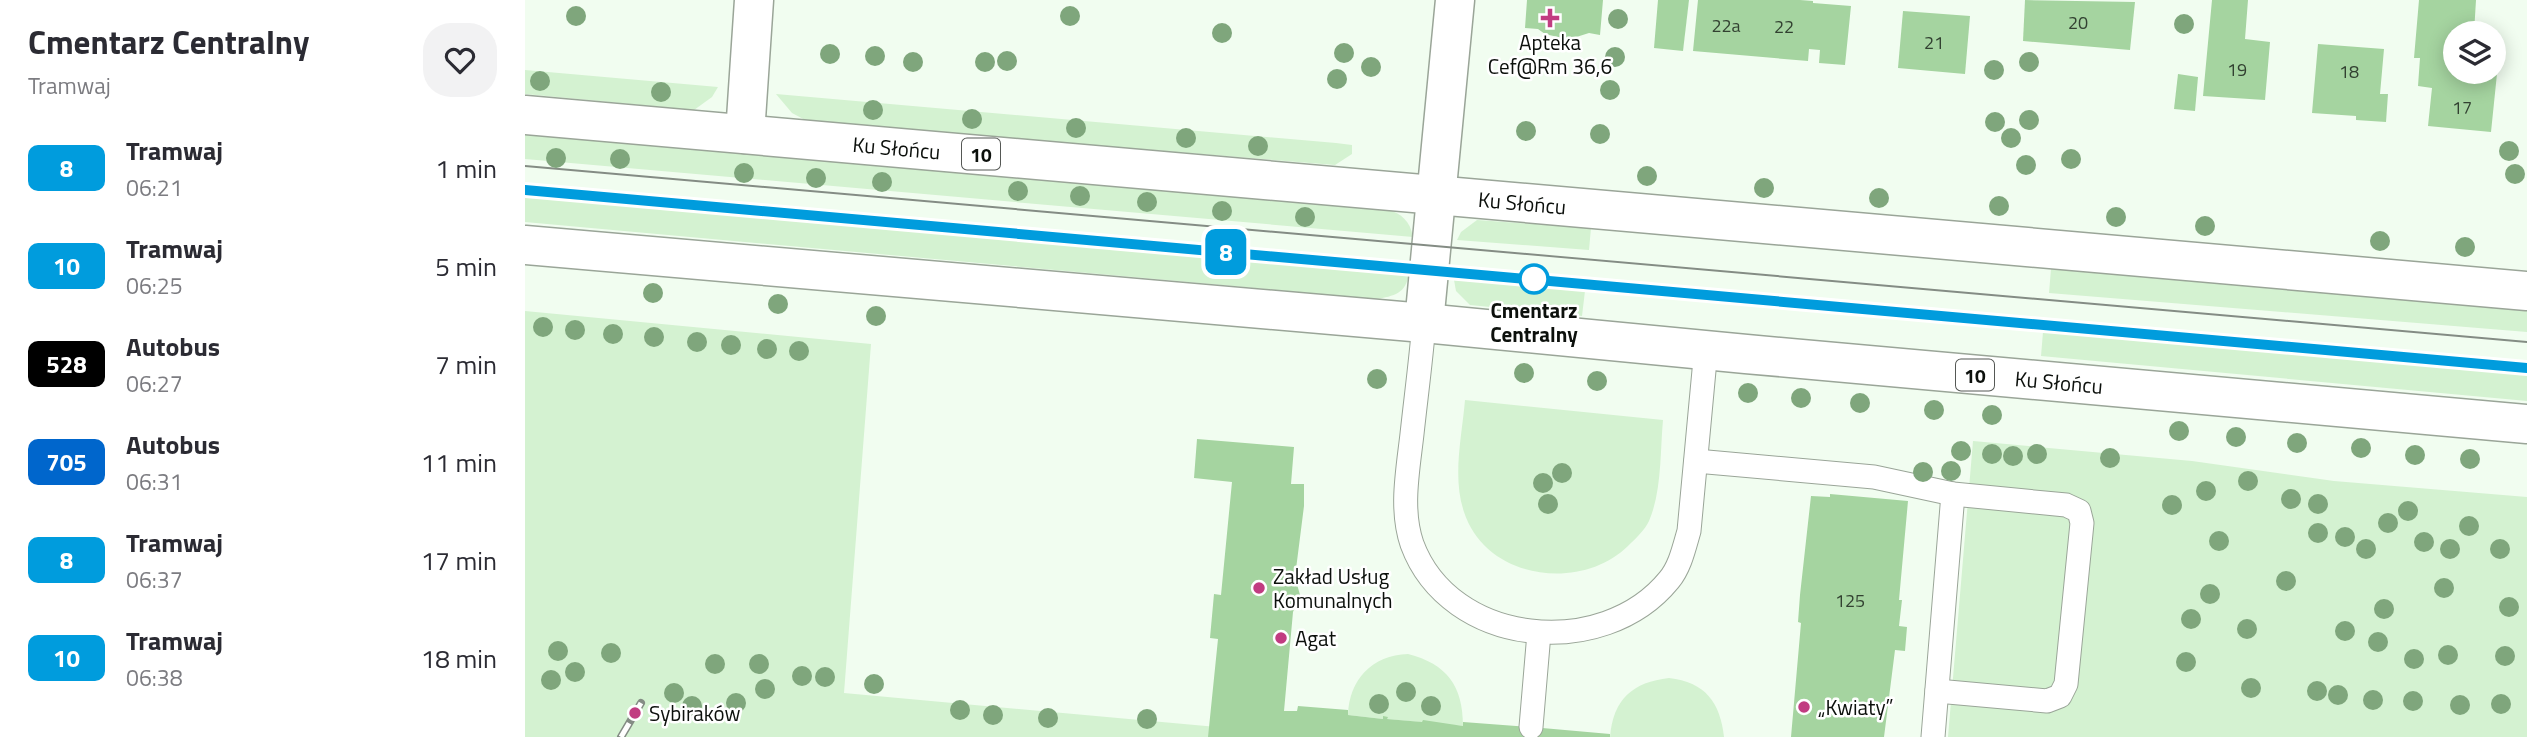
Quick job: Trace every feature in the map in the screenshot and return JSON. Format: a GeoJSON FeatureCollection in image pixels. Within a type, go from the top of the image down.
{"type":"FeatureCollection","features":[{"type":"Feature","properties":{"kind":"main road"},"geometry":{"type":"LineString","coordinates":[[745,134],[754,0]]}},
{"type":"Feature","properties":{"kind":"main road"},"geometry":{"type":"LineString","coordinates":[[1424,323],[1455,0]]}},
{"type":"Feature","properties":{"kind":"main road","name":"Ku Słońcu"},"geometry":{"type":"LineString","coordinates":[[525,115],[2527,291]]}},
{"type":"Feature","properties":{"kind":"main road","name":"Ku Słońcu"},"geometry":{"type":"LineString","coordinates":[[525,245],[1424,323],[2527,424]]}},
{"type":"Feature","properties":{"kind":"lane"},"geometry":{"type":"LineString","coordinates":[[1424,323],[1406,485],[1406,515],[1412,543],[1421,563],[1453,600],[1483,618],[1511,628],[1539,633],[1575,632],[1605,624],[1629,613],[1652,597],[1670,579],[1682,555],[1689,531],[1706,349]]}},
{"type":"Feature","properties":{"kind":"lane"},"geometry":{"type":"LineString","coordinates":[[1696,461],[1874,477],[1953,494],[2066,505],[2079,511],[2081,523],[2066,684],[2060,696],[2047,701],[1937,691]]}},
{"type":"Feature","properties":{"kind":"lane"},"geometry":{"type":"LineString","coordinates":[[1933,737],[1953,494]]}},
{"type":"Feature","properties":{"kind":"lane"},"geometry":{"type":"LineString","coordinates":[[1531,727],[1539,633]]}},
{"type":"Feature","properties":{"kind":"green space"},"geometry":{"type":"Polygon","coordinates":[[[525,70],[718,87],[712,97],[694,110],[525,94],[525,70]]]}},
{"type":"Feature","properties":{"kind":"green space"},"geometry":{"type":"Polygon","coordinates":[[[776,94],[1336,143],[1352,145],[1352,154],[1335,165],[809,122],[792,113],[776,94]]]}},
{"type":"Feature","properties":{"kind":"green space"},"geometry":{"type":"Polygon","coordinates":[[[525,132],[1387,209],[1405,219],[1413,237],[525,159],[525,132]]]}},
{"type":"Feature","properties":{"kind":"green space"},"geometry":{"type":"Polygon","coordinates":[[[525,197],[1409,273],[1402,290],[1376,299],[525,222],[525,197]]]}},
{"type":"Feature","properties":{"kind":"green space"},"geometry":{"type":"Polygon","coordinates":[[[1477,220],[1591,228],[1589,250],[1457,240],[1461,232],[1477,220]]]}},
{"type":"Feature","properties":{"kind":"green space"},"geometry":{"type":"Polygon","coordinates":[[[2051,269],[2527,311],[2527,332],[2049,293],[2051,269]]]}},
{"type":"Feature","properties":{"kind":"green space"},"geometry":{"type":"Polygon","coordinates":[[[1454,280],[1585,291],[1582,316],[1470,305],[1456,291],[1454,280]]]}},
{"type":"Feature","properties":{"kind":"green space"},"geometry":{"type":"Polygon","coordinates":[[[525,311],[871,344],[844,693],[1326,737],[525,737],[525,311]]]}},
{"type":"Feature","properties":{"kind":"green space"},"geometry":{"type":"Polygon","coordinates":[[[2043,332],[2527,374],[2527,401],[2041,356],[2043,332]]]}},
{"type":"Feature","properties":{"kind":"green space"},"geometry":{"type":"Polygon","coordinates":[[[1465,400],[1663,420],[1656,497],[1645,528],[1628,546],[1608,561],[1586,570],[1537,572],[1513,565],[1492,552],[1475,535],[1460,499],[1459,456],[1465,400]]]}},
{"type":"Feature","properties":{"kind":"green space"},"geometry":{"type":"Polygon","coordinates":[[[1973,441],[2192,461],[2334,481],[2527,497],[2527,737],[1948,737],[1973,441]]]}},
{"type":"Feature","properties":{"kind":"green space"},"geometry":{"type":"Polygon","coordinates":[[[1408,654],[1433,664],[1450,679],[1460,699],[1463,726],[1348,715],[1353,691],[1365,672],[1384,659],[1408,654]]]}},
{"type":"Feature","properties":{"kind":"green space"},"geometry":{"type":"Polygon","coordinates":[[[1669,678],[1692,684],[1709,696],[1719,714],[1724,737],[1610,737],[1615,712],[1627,695],[1635,688],[1669,678]]]}},
{"type":"Feature","properties":{"kind":"building"},"geometry":{"type":"Polygon","coordinates":[[[1527,0],[1603,0],[1600,35],[1589,33],[1570,39],[1545,34],[1538,29],[1525,28],[1527,0]]]}},
{"type":"Feature","properties":{"kind":"building"},"geometry":{"type":"Polygon","coordinates":[[[1658,0],[1689,0],[1683,51],[1654,48],[1658,0]]]}},
{"type":"Feature","properties":{"kind":"building"},"geometry":{"type":"Polygon","coordinates":[[[1698,0],[1800,0],[1851,6],[1845,65],[1819,63],[1820,50],[1809,49],[1808,61],[1693,51],[1698,0]]]}},
{"type":"Feature","properties":{"kind":"building"},"geometry":{"type":"Polygon","coordinates":[[[2025,0],[2135,2],[2130,50],[2023,41],[2025,0]]]}},
{"type":"Feature","properties":{"kind":"building"},"geometry":{"type":"Polygon","coordinates":[[[2212,0],[2248,0],[2245,39],[2270,42],[2265,100],[2203,96],[2212,0]]]}},
{"type":"Feature","properties":{"kind":"building"},"geometry":{"type":"Polygon","coordinates":[[[2419,0],[2476,0],[2475,21],[2443,21],[2443,84],[2496,84],[2491,132],[2428,126],[2432,88],[2418,86],[2420,58],[2414,58],[2419,0]]]}},
{"type":"Feature","properties":{"kind":"building"},"geometry":{"type":"Polygon","coordinates":[[[1903,11],[1970,16],[1965,74],[1898,68],[1903,11]]]}},
{"type":"Feature","properties":{"kind":"building"},"geometry":{"type":"Polygon","coordinates":[[[2318,44],[2384,49],[2380,94],[2388,94],[2386,122],[2356,120],[2356,116],[2312,113],[2318,44]]]}},
{"type":"Feature","properties":{"kind":"building"},"geometry":{"type":"Polygon","coordinates":[[[2178,74],[2198,77],[2195,111],[2174,109],[2178,74]]]}},
{"type":"Feature","properties":{"kind":"building"},"geometry":{"type":"Polygon","coordinates":[[[1197,439],[1294,447],[1291,484],[1304,484],[1304,506],[1295,577],[1300,595],[1293,612],[1284,711],[1297,711],[1298,706],[1348,710],[1348,715],[1383,719],[1383,716],[1388,717],[1387,719],[1423,720],[1463,726],[1463,722],[1531,727],[1610,734],[1610,737],[1208,737],[1218,639],[1210,638],[1214,594],[1221,595],[1232,482],[1194,478],[1197,439]]]}},
{"type":"Feature","properties":{"kind":"building"},"geometry":{"type":"Polygon","coordinates":[[[1830,494],[1908,501],[1899,600],[1902,600],[1899,626],[1907,627],[1905,651],[1895,650],[1884,737],[1791,737],[1801,623],[1798,622],[1800,595],[1811,496],[1830,497],[1830,494]]]}},
{"type":"Feature","properties":{"kind":"tram line"},"geometry":{"type":"LineString","coordinates":[[525,166],[2527,342]]}},
{"type":"Feature","properties":{"kind":"tram line"},"geometry":{"type":"LineString","coordinates":[[525,190],[2527,368]]}},
{"type":"Feature","properties":{"kind":"tram line","name":"8"},"geometry":{"type":"LineString","coordinates":[[525,190],[2527,368]]}},
{"type":"Feature","properties":{"kind":"railway"},"geometry":{"type":"LineString","coordinates":[[621,737],[641,703]]}},
{"type":"Feature","properties":{"kind":"place","name":"Apteka Cef@Rm 36,6"},"geometry":{"type":"Point","coordinates":[1550,18]}},
{"type":"Feature","properties":{"kind":"place","name":"Cmentarz Centralny"},"geometry":{"type":"Point","coordinates":[1534,279]}},
{"type":"Feature","properties":{"kind":"place","name":"Zakład Usług Komunalnych"},"geometry":{"type":"Point","coordinates":[1259,588]}},
{"type":"Feature","properties":{"kind":"place","name":"Agat"},"geometry":{"type":"Point","coordinates":[1281,638]}},
{"type":"Feature","properties":{"kind":"place","name":"„Kwiaty”"},"geometry":{"type":"Point","coordinates":[1804,707]}},
{"type":"Feature","properties":{"kind":"place","name":"Sybiraków"},"geometry":{"type":"Point","coordinates":[635,713]}}]}
